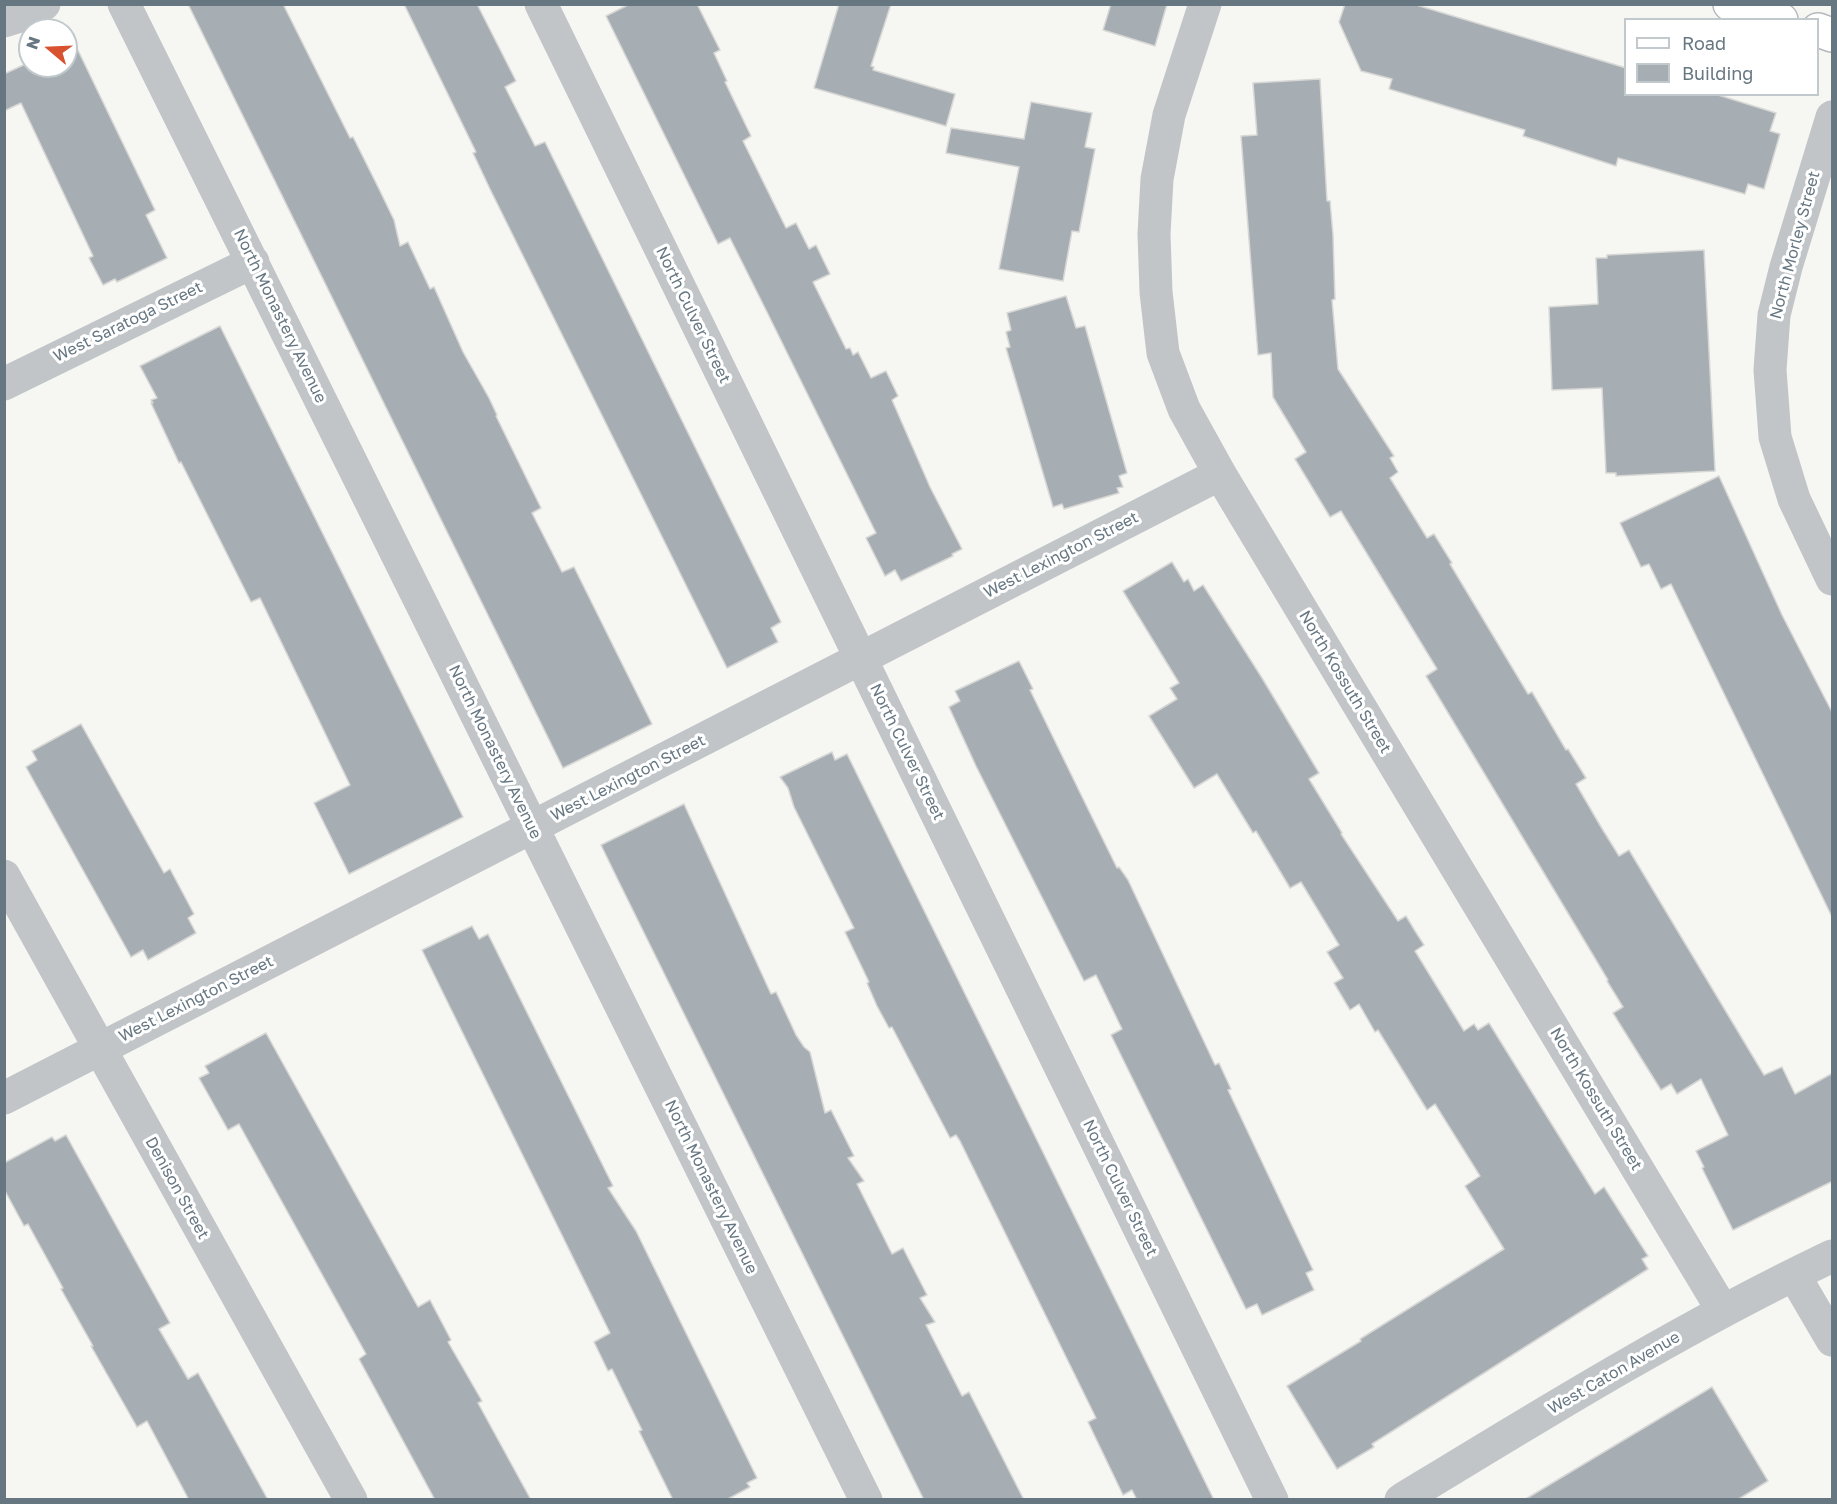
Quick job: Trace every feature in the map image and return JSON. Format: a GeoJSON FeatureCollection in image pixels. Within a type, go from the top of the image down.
{"type":"FeatureCollection","features":[{"type":"Feature","properties":{"kind":"main road"},"geometry":{"type":"LineString","coordinates":[[1730,4],[1775,18]]}},
{"type":"Feature","properties":{"kind":"street"},"geometry":{"type":"LineString","coordinates":[[4,21],[44,4]]}},
{"type":"Feature","properties":{"kind":"street","name":"North Monastery Avenue"},"geometry":{"type":"LineString","coordinates":[[124,4],[866,1500]]}},
{"type":"Feature","properties":{"kind":"street","name":"North Culver Street"},"geometry":{"type":"LineString","coordinates":[[541,4],[1272,1500]]}},
{"type":"Feature","properties":{"kind":"street","name":"North Kossuth Street"},"geometry":{"type":"LineString","coordinates":[[1205,4],[1169,115],[1157,179],[1154,245],[1156,292],[1163,353],[1184,409],[1220,474],[1723,1311]]}},
{"type":"Feature","properties":{"kind":"street","name":"North Morley Street"},"geometry":{"type":"LineString","coordinates":[[1833,117],[1786,267],[1774,315],[1770,369],[1775,437],[1794,499],[1833,579]]}},
{"type":"Feature","properties":{"kind":"street","name":"West Saratoga Street"},"geometry":{"type":"LineString","coordinates":[[4,384],[253,261]]}},
{"type":"Feature","properties":{"kind":"street","name":"West Lexington Street"},"geometry":{"type":"LineString","coordinates":[[4,1098],[1220,474]]}},
{"type":"Feature","properties":{"kind":"street","name":"Denison Street"},"geometry":{"type":"LineString","coordinates":[[4,876],[351,1500]]}},
{"type":"Feature","properties":{"kind":"street","name":"West Caton Avenue"},"geometry":{"type":"LineString","coordinates":[[1401,1500],[1563,1401],[1723,1311],[1833,1256]]}},
{"type":"Feature","properties":{"kind":"street"},"geometry":{"type":"LineString","coordinates":[[1794,1275],[1833,1340]]}},
{"type":"Feature","properties":{"kind":"building"},"geometry":{"type":"Polygon","coordinates":[[[188,4],[283,4],[394,220],[400,246],[408,242],[430,289],[434,287],[463,352],[489,398],[541,508],[532,513],[562,572],[574,567],[652,724],[563,768],[188,4]]]}},
{"type":"Feature","properties":{"kind":"building"},"geometry":{"type":"Polygon","coordinates":[[[404,4],[477,4],[516,81],[505,87],[535,146],[545,142],[781,622],[771,628],[778,642],[727,668],[490,189],[473,153],[476,152],[404,4]]]}},
{"type":"Feature","properties":{"kind":"building"},"geometry":{"type":"Polygon","coordinates":[[[630,4],[697,4],[720,50],[714,53],[751,136],[743,141],[786,228],[796,223],[809,249],[816,245],[830,274],[813,282],[846,349],[850,348],[853,355],[858,352],[871,378],[886,371],[898,396],[892,400],[930,487],[962,549],[952,554],[953,556],[901,581],[895,570],[885,576],[866,538],[876,533],[764,306],[730,238],[718,244],[606,16],[630,4]]]}},
{"type":"Feature","properties":{"kind":"building"},"geometry":{"type":"Polygon","coordinates":[[[839,4],[891,4],[871,66],[874,67],[873,70],[955,94],[946,126],[814,88],[839,4]]]}},
{"type":"Feature","properties":{"kind":"building"},"geometry":{"type":"Polygon","coordinates":[[[1111,4],[1167,4],[1155,46],[1103,30],[1111,4]]]}},
{"type":"Feature","properties":{"kind":"building"},"geometry":{"type":"Polygon","coordinates":[[[1345,4],[1413,4],[1624,67],[1624,96],[1721,96],[1776,113],[1770,131],[1780,134],[1764,189],[1748,184],[1745,194],[1618,158],[1616,166],[1523,136],[1525,130],[1389,89],[1392,79],[1361,71],[1339,22],[1345,4]]]}},
{"type":"Feature","properties":{"kind":"building"},"geometry":{"type":"Polygon","coordinates":[[[78,50],[155,210],[146,215],[167,258],[117,282],[115,279],[103,285],[89,258],[93,256],[21,103],[4,111],[4,74],[18,68],[18,78],[78,78],[78,50]]]}},
{"type":"Feature","properties":{"kind":"building"},"geometry":{"type":"Polygon","coordinates":[[[1320,79],[1327,201],[1330,201],[1333,235],[1335,299],[1332,300],[1338,369],[1394,456],[1390,458],[1398,472],[1390,478],[1427,538],[1434,534],[1528,694],[1532,692],[1566,750],[1568,749],[1586,778],[1576,784],[1601,827],[1619,856],[1629,850],[1764,1075],[1782,1067],[1795,1094],[1833,1073],[1833,1181],[1733,1230],[1696,1151],[1728,1135],[1701,1079],[1677,1094],[1671,1084],[1661,1090],[1613,1013],[1623,1007],[1608,980],[1426,676],[1437,669],[1341,511],[1330,517],[1295,459],[1306,452],[1273,397],[1271,353],[1258,355],[1241,136],[1257,135],[1253,83],[1320,79]]]}},
{"type":"Feature","properties":{"kind":"building"},"geometry":{"type":"Polygon","coordinates":[[[1031,102],[1092,113],[1085,147],[1095,149],[1079,232],[1072,231],[1063,281],[999,269],[1019,167],[946,153],[951,128],[1024,139],[1031,102]]]}},
{"type":"Feature","properties":{"kind":"building"},"geometry":{"type":"Polygon","coordinates":[[[1704,250],[1715,471],[1616,476],[1616,473],[1606,473],[1602,388],[1552,390],[1549,307],[1598,304],[1596,258],[1607,258],[1607,255],[1704,250]]]}},
{"type":"Feature","properties":{"kind":"building"},"geometry":{"type":"Polygon","coordinates":[[[1066,296],[1076,328],[1085,326],[1127,473],[1119,476],[1123,487],[1117,488],[1119,493],[1064,509],[1062,504],[1053,507],[1006,348],[1010,347],[1006,332],[1011,330],[1007,313],[1066,296]]]}},
{"type":"Feature","properties":{"kind":"building"},"geometry":{"type":"Polygon","coordinates":[[[220,326],[463,817],[349,874],[314,803],[350,785],[260,598],[251,602],[181,462],[179,463],[151,403],[153,403],[151,400],[157,398],[140,366],[220,326]]]}},
{"type":"Feature","properties":{"kind":"building"},"geometry":{"type":"Polygon","coordinates":[[[1719,476],[1782,615],[1833,714],[1833,919],[1671,584],[1661,589],[1649,564],[1641,567],[1620,523],[1719,476]]]}},
{"type":"Feature","properties":{"kind":"building"},"geometry":{"type":"Polygon","coordinates":[[[1172,562],[1184,582],[1188,579],[1194,591],[1203,585],[1262,678],[1319,773],[1309,779],[1341,834],[1398,921],[1406,916],[1424,945],[1415,951],[1464,1031],[1474,1024],[1478,1030],[1489,1023],[1595,1194],[1604,1187],[1648,1256],[1642,1259],[1648,1269],[1372,1444],[1374,1447],[1337,1469],[1287,1386],[1504,1249],[1465,1186],[1480,1176],[1435,1104],[1427,1110],[1378,1030],[1375,1032],[1359,1004],[1350,1010],[1334,983],[1343,978],[1327,952],[1339,945],[1301,882],[1290,888],[1256,831],[1253,833],[1217,774],[1194,788],[1149,716],[1177,699],[1170,688],[1179,683],[1123,591],[1172,562]]]}},
{"type":"Feature","properties":{"kind":"building"},"geometry":{"type":"Polygon","coordinates":[[[1019,661],[1033,689],[1030,690],[1117,868],[1119,867],[1128,880],[1215,1065],[1219,1063],[1231,1089],[1228,1090],[1313,1270],[1306,1273],[1314,1290],[1262,1315],[1257,1304],[1246,1309],[1111,1035],[1122,1029],[1096,975],[1084,981],[976,766],[949,707],[960,701],[955,691],[1019,661]]]}},
{"type":"Feature","properties":{"kind":"building"},"geometry":{"type":"Polygon","coordinates":[[[81,724],[164,873],[170,869],[194,914],[188,918],[196,933],[148,960],[143,950],[131,957],[26,767],[37,760],[32,751],[81,724]]]}},
{"type":"Feature","properties":{"kind":"building"},"geometry":{"type":"Polygon","coordinates":[[[832,752],[835,760],[847,754],[1214,1500],[1137,1500],[1132,1490],[1123,1495],[1088,1422],[1096,1418],[960,1141],[956,1135],[950,1138],[892,1027],[889,1028],[877,1006],[867,983],[869,982],[845,932],[854,928],[794,807],[788,788],[780,777],[832,752]]]}},
{"type":"Feature","properties":{"kind":"building"},"geometry":{"type":"Polygon","coordinates":[[[684,804],[771,994],[776,992],[796,1035],[810,1052],[825,1113],[831,1110],[854,1156],[848,1158],[864,1181],[857,1184],[892,1254],[903,1248],[927,1295],[920,1298],[935,1322],[926,1325],[962,1396],[969,1392],[1024,1500],[924,1500],[619,882],[601,845],[684,804]]]}},
{"type":"Feature","properties":{"kind":"building"},"geometry":{"type":"Polygon","coordinates":[[[472,926],[479,939],[488,934],[613,1186],[608,1188],[636,1231],[757,1478],[747,1483],[750,1487],[726,1500],[673,1500],[612,1369],[608,1371],[594,1342],[610,1333],[422,950],[472,926]]]}},
{"type":"Feature","properties":{"kind":"building"},"geometry":{"type":"Polygon","coordinates":[[[266,1033],[418,1307],[430,1300],[451,1340],[448,1342],[482,1401],[478,1403],[531,1500],[435,1500],[359,1359],[366,1354],[239,1124],[228,1130],[199,1078],[209,1073],[205,1066],[266,1033]]]}},
{"type":"Feature","properties":{"kind":"building"},"geometry":{"type":"Polygon","coordinates":[[[66,1135],[170,1323],[159,1329],[188,1379],[198,1373],[268,1500],[189,1500],[147,1421],[137,1427],[91,1346],[93,1346],[28,1224],[24,1226],[4,1189],[4,1163],[52,1137],[55,1141],[66,1135]]]}},
{"type":"Feature","properties":{"kind":"building"},"geometry":{"type":"Polygon","coordinates":[[[1712,1387],[1768,1481],[1737,1500],[1524,1500],[1712,1387]]]}}]}
